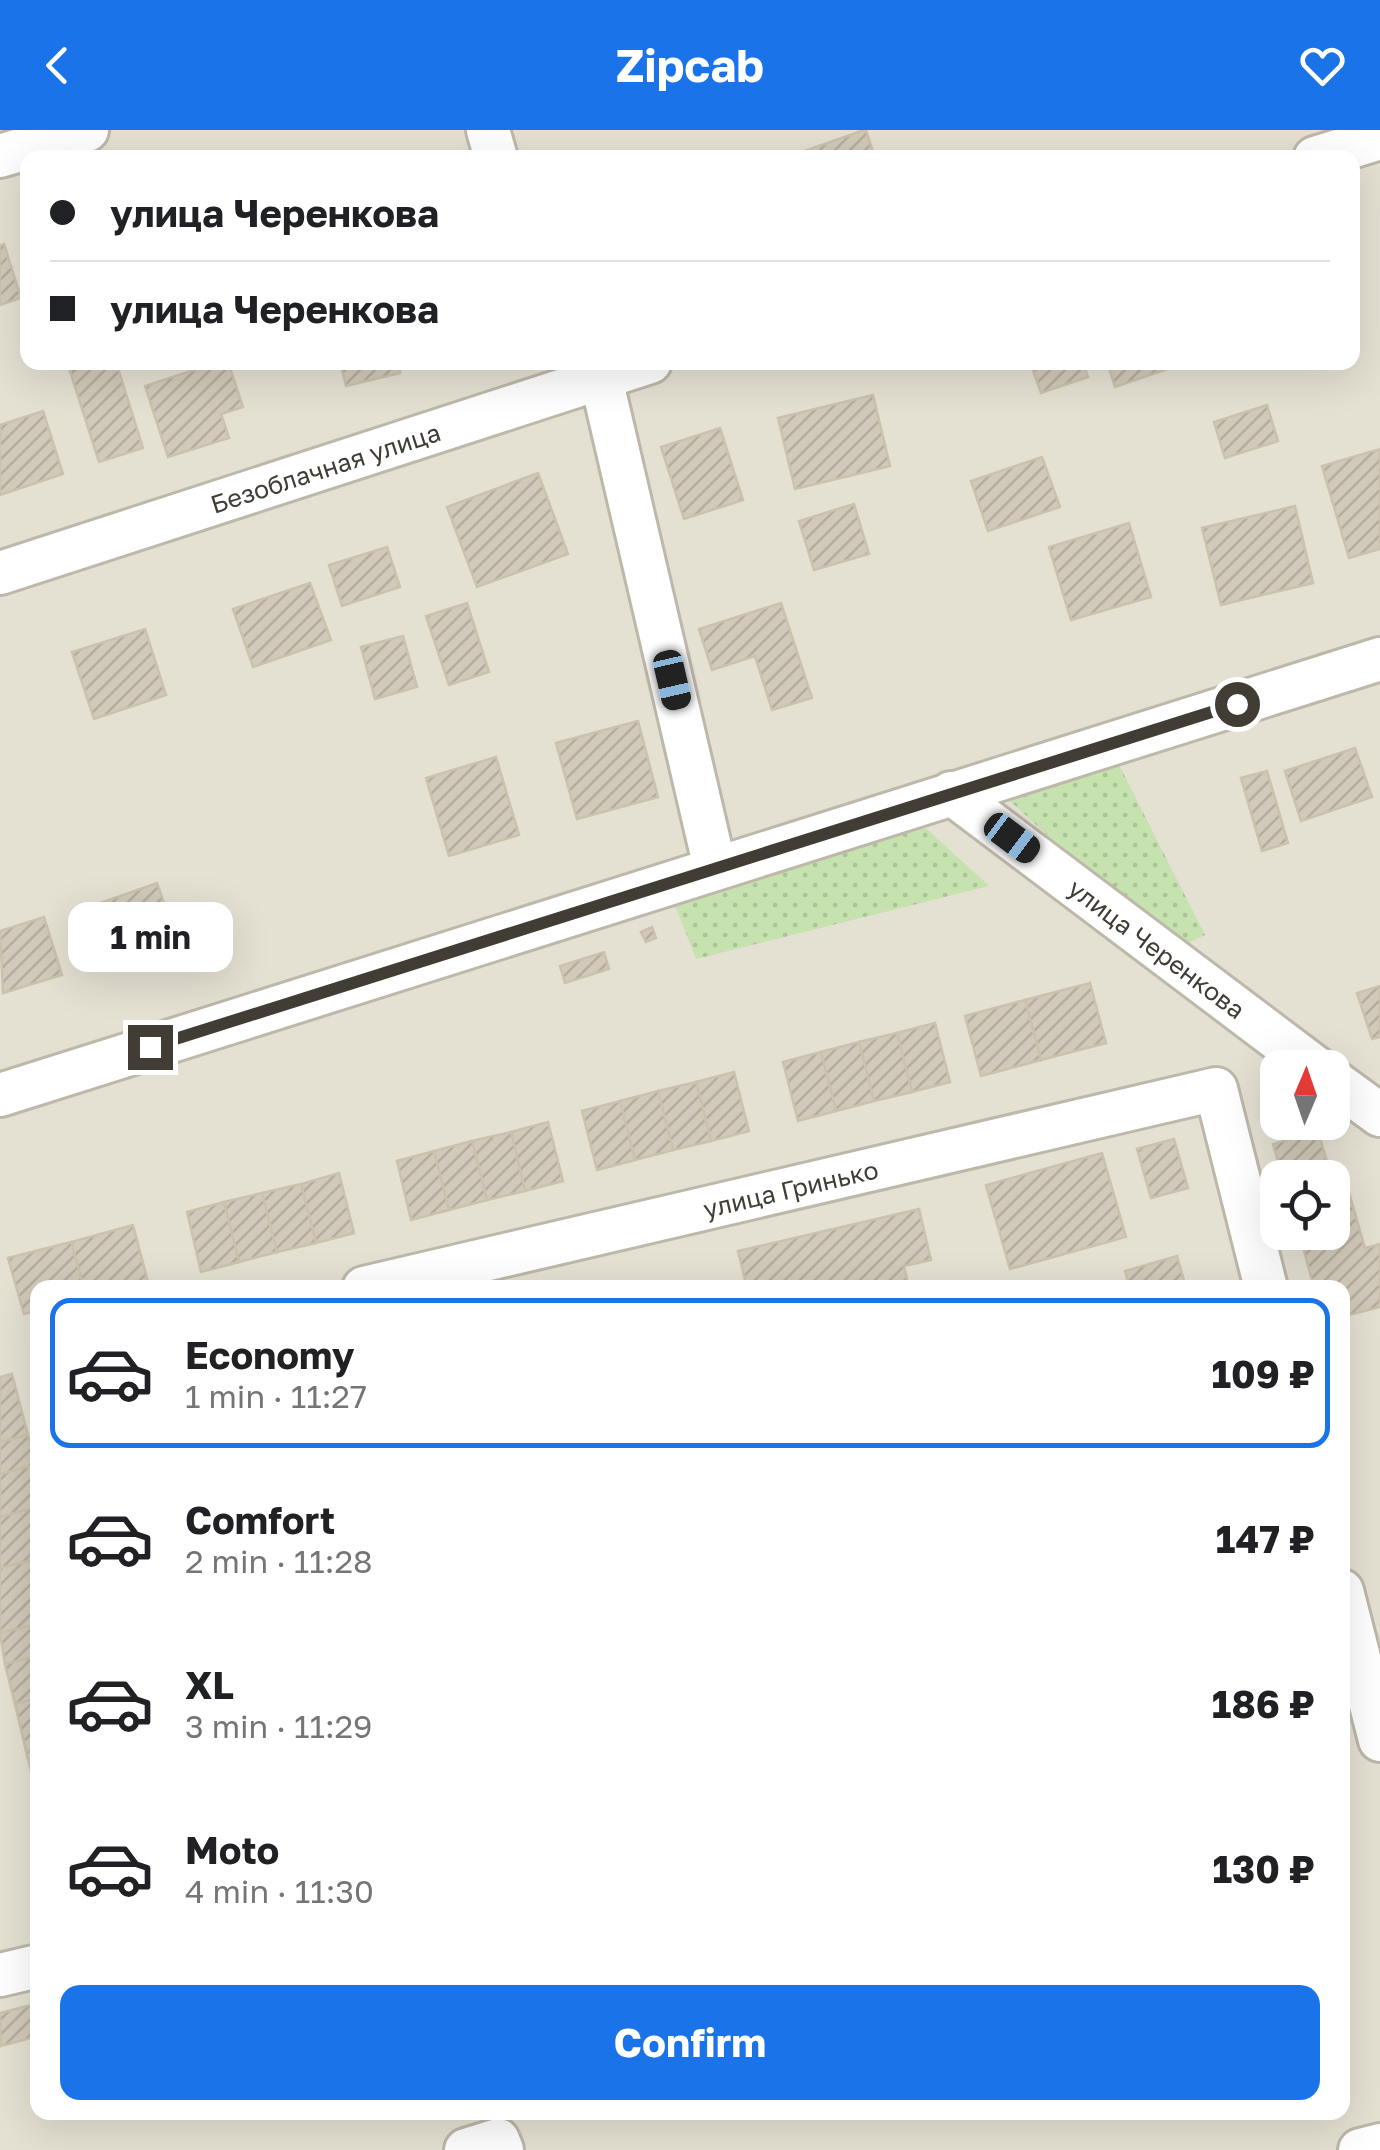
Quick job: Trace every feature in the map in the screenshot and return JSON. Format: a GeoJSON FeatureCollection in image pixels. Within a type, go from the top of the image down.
{"type":"FeatureCollection","features":[{"type":"Feature","properties":{"kind":"street"},"geometry":{"type":"LineString","coordinates":[[0,156],[86,130]]}},
{"type":"Feature","properties":{"kind":"street"},"geometry":{"type":"LineString","coordinates":[[1342,150],[1380,138]]}},
{"type":"Feature","properties":{"kind":"street","name":"Безоблачная улица"},"geometry":{"type":"LineString","coordinates":[[0,574],[574,377],[609,370]]}},
{"type":"Feature","properties":{"kind":"street"},"geometry":{"type":"LineString","coordinates":[[574,377],[716,868]]}},
{"type":"Feature","properties":{"kind":"street"},"geometry":{"type":"LineString","coordinates":[[0,1095],[1380,660]]}},
{"type":"Feature","properties":{"kind":"street","name":"улица Черенкова"},"geometry":{"type":"LineString","coordinates":[[950,793],[1292,1050]]}},
{"type":"Feature","properties":{"kind":"street","name":"улица Гринько"},"geometry":{"type":"LineString","coordinates":[[398,1280],[1216,1089],[1264,1280]]}},
{"type":"Feature","properties":{"kind":"street"},"geometry":{"type":"LineString","coordinates":[[1350,1092],[1377,1109]]}},
{"type":"Feature","properties":{"kind":"street"},"geometry":{"type":"LineString","coordinates":[[1350,1622],[1380,1740]]}},
{"type":"Feature","properties":{"kind":"street"},"geometry":{"type":"LineString","coordinates":[[0,1976],[30,1968]]}},
{"type":"Feature","properties":{"kind":"street"},"geometry":{"type":"LineString","coordinates":[[466,2150],[498,2140],[502,2150]]}},
{"type":"Feature","properties":{"kind":"street"},"geometry":{"type":"LineString","coordinates":[[1360,2150],[1380,2145]]}},
{"type":"Feature","properties":{"kind":"shaded area"},"geometry":{"type":"Polygon","coordinates":[[[0,130],[1380,130],[1380,2150],[0,2150],[0,130]]]}},
{"type":"Feature","properties":{"kind":"green space"},"geometry":{"type":"Polygon","coordinates":[[[1115,757],[1205,935],[1173,950],[999,791],[1115,757]]]}},
{"type":"Feature","properties":{"kind":"green space"},"geometry":{"type":"Polygon","coordinates":[[[918,821],[989,886],[696,959],[675,905],[918,821]]]}},
{"type":"Feature","properties":{"kind":"building"},"geometry":{"type":"Polygon","coordinates":[[[864,130],[872,150],[808,150],[864,130]]]}},
{"type":"Feature","properties":{"kind":"building"},"geometry":{"type":"Polygon","coordinates":[[[4,244],[20,298],[0,305],[0,246],[4,244]]]}},
{"type":"Feature","properties":{"kind":"building"},"geometry":{"type":"Polygon","coordinates":[[[70,370],[119,370],[143,448],[99,462],[70,370]]]}},
{"type":"Feature","properties":{"kind":"building"},"geometry":{"type":"Polygon","coordinates":[[[194,370],[231,370],[243,407],[221,414],[229,438],[168,457],[145,386],[194,370]]]}},
{"type":"Feature","properties":{"kind":"building"},"geometry":{"type":"Polygon","coordinates":[[[342,370],[399,370],[400,373],[346,386],[342,370]]]}},
{"type":"Feature","properties":{"kind":"building"},"geometry":{"type":"Polygon","coordinates":[[[1033,370],[1086,370],[1088,377],[1041,393],[1033,370]]]}},
{"type":"Feature","properties":{"kind":"building"},"geometry":{"type":"Polygon","coordinates":[[[1110,370],[1165,370],[1115,387],[1110,370]]]}},
{"type":"Feature","properties":{"kind":"building"},"geometry":{"type":"Polygon","coordinates":[[[873,395],[890,466],[795,489],[778,418],[873,395]]]}},
{"type":"Feature","properties":{"kind":"building"},"geometry":{"type":"Polygon","coordinates":[[[1267,405],[1278,441],[1225,458],[1214,422],[1267,405]]]}},
{"type":"Feature","properties":{"kind":"building"},"geometry":{"type":"Polygon","coordinates":[[[43,411],[63,474],[0,495],[0,425],[43,411]]]}},
{"type":"Feature","properties":{"kind":"building"},"geometry":{"type":"Polygon","coordinates":[[[720,428],[743,500],[684,519],[661,447],[720,428]]]}},
{"type":"Feature","properties":{"kind":"building"},"geometry":{"type":"Polygon","coordinates":[[[1380,449],[1380,549],[1349,558],[1322,466],[1380,449]]]}},
{"type":"Feature","properties":{"kind":"building"},"geometry":{"type":"Polygon","coordinates":[[[1042,457],[1060,507],[988,531],[971,481],[1042,457]]]}},
{"type":"Feature","properties":{"kind":"building"},"geometry":{"type":"Polygon","coordinates":[[[538,473],[568,554],[477,587],[447,507],[538,473]]]}},
{"type":"Feature","properties":{"kind":"building"},"geometry":{"type":"Polygon","coordinates":[[[854,504],[869,554],[814,570],[799,521],[854,504]]]}},
{"type":"Feature","properties":{"kind":"building"},"geometry":{"type":"Polygon","coordinates":[[[1295,506],[1313,583],[1221,605],[1202,528],[1295,506]]]}},
{"type":"Feature","properties":{"kind":"building"},"geometry":{"type":"Polygon","coordinates":[[[1129,523],[1151,597],[1071,620],[1049,547],[1129,523]]]}},
{"type":"Feature","properties":{"kind":"building"},"geometry":{"type":"Polygon","coordinates":[[[387,547],[400,587],[342,606],[329,565],[387,547]]]}},
{"type":"Feature","properties":{"kind":"building"},"geometry":{"type":"Polygon","coordinates":[[[310,583],[331,640],[253,667],[233,609],[310,583]]]}},
{"type":"Feature","properties":{"kind":"building"},"geometry":{"type":"Polygon","coordinates":[[[467,603],[489,672],[449,685],[426,616],[467,603]]]}},
{"type":"Feature","properties":{"kind":"building"},"geometry":{"type":"Polygon","coordinates":[[[781,603],[812,698],[772,710],[755,656],[712,670],[699,629],[781,603]]]}},
{"type":"Feature","properties":{"kind":"building"},"geometry":{"type":"Polygon","coordinates":[[[145,629],[166,695],[94,719],[72,652],[145,629]]]}},
{"type":"Feature","properties":{"kind":"building"},"geometry":{"type":"Polygon","coordinates":[[[403,636],[417,687],[375,699],[361,647],[403,636]]]}},
{"type":"Feature","properties":{"kind":"building"},"geometry":{"type":"Polygon","coordinates":[[[638,721],[658,797],[577,819],[556,743],[638,721]]]}},
{"type":"Feature","properties":{"kind":"building"},"geometry":{"type":"Polygon","coordinates":[[[1355,748],[1372,797],[1301,821],[1285,771],[1355,748]]]}},
{"type":"Feature","properties":{"kind":"building"},"geometry":{"type":"Polygon","coordinates":[[[496,757],[519,835],[449,856],[426,778],[496,757]]]}},
{"type":"Feature","properties":{"kind":"building"},"geometry":{"type":"Polygon","coordinates":[[[1267,771],[1288,843],[1262,851],[1241,778],[1267,771]]]}},
{"type":"Feature","properties":{"kind":"building"},"geometry":{"type":"Polygon","coordinates":[[[157,883],[176,938],[119,958],[100,903],[157,883]]]}},
{"type":"Feature","properties":{"kind":"building"},"geometry":{"type":"Polygon","coordinates":[[[44,917],[62,975],[3,993],[0,931],[44,917]]]}},
{"type":"Feature","properties":{"kind":"building"},"geometry":{"type":"Polygon","coordinates":[[[652,927],[656,938],[646,942],[641,932],[652,927]]]}},
{"type":"Feature","properties":{"kind":"building"},"geometry":{"type":"Polygon","coordinates":[[[604,952],[609,969],[565,983],[560,966],[604,952]]]}},
{"type":"Feature","properties":{"kind":"building"},"geometry":{"type":"Polygon","coordinates":[[[1090,983],[1106,1043],[1041,1060],[1025,1000],[1090,983]]]}},
{"type":"Feature","properties":{"kind":"building"},"geometry":{"type":"Polygon","coordinates":[[[1380,986],[1380,1037],[1372,1039],[1357,993],[1380,986]]]}},
{"type":"Feature","properties":{"kind":"building"},"geometry":{"type":"Polygon","coordinates":[[[1025,1000],[1041,1060],[981,1076],[965,1016],[1025,1000]]]}},
{"type":"Feature","properties":{"kind":"building"},"geometry":{"type":"Polygon","coordinates":[[[935,1023],[950,1082],[912,1092],[897,1033],[935,1023]]]}},
{"type":"Feature","properties":{"kind":"building"},"geometry":{"type":"Polygon","coordinates":[[[897,1033],[912,1092],[874,1101],[859,1042],[897,1033]]]}},
{"type":"Feature","properties":{"kind":"building"},"geometry":{"type":"Polygon","coordinates":[[[859,1042],[874,1101],[836,1111],[821,1052],[859,1042]]]}},
{"type":"Feature","properties":{"kind":"building"},"geometry":{"type":"Polygon","coordinates":[[[821,1052],[836,1111],[798,1121],[783,1062],[821,1052]]]}},
{"type":"Feature","properties":{"kind":"building"},"geometry":{"type":"Polygon","coordinates":[[[734,1072],[749,1131],[711,1141],[696,1082],[734,1072]]]}},
{"type":"Feature","properties":{"kind":"building"},"geometry":{"type":"Polygon","coordinates":[[[696,1082],[711,1141],[673,1150],[658,1091],[696,1082]]]}},
{"type":"Feature","properties":{"kind":"building"},"geometry":{"type":"Polygon","coordinates":[[[658,1091],[673,1150],[635,1160],[620,1101],[658,1091]]]}},
{"type":"Feature","properties":{"kind":"building"},"geometry":{"type":"Polygon","coordinates":[[[620,1101],[635,1160],[597,1170],[582,1111],[620,1101]]]}},
{"type":"Feature","properties":{"kind":"building"},"geometry":{"type":"Polygon","coordinates":[[[548,1122],[563,1181],[525,1191],[511,1132],[548,1122]]]}},
{"type":"Feature","properties":{"kind":"building"},"geometry":{"type":"Polygon","coordinates":[[[511,1132],[525,1191],[487,1200],[472,1141],[511,1132]]]}},
{"type":"Feature","properties":{"kind":"building"},"geometry":{"type":"Polygon","coordinates":[[[1174,1139],[1188,1188],[1151,1198],[1137,1149],[1174,1139]]]}},
{"type":"Feature","properties":{"kind":"building"},"geometry":{"type":"Polygon","coordinates":[[[1321,1140],[1327,1160],[1278,1160],[1273,1144],[1321,1140]]]}},
{"type":"Feature","properties":{"kind":"building"},"geometry":{"type":"Polygon","coordinates":[[[472,1141],[487,1200],[449,1210],[434,1151],[472,1141]]]}},
{"type":"Feature","properties":{"kind":"building"},"geometry":{"type":"Polygon","coordinates":[[[434,1151],[449,1210],[411,1220],[397,1161],[434,1151]]]}},
{"type":"Feature","properties":{"kind":"building"},"geometry":{"type":"Polygon","coordinates":[[[1102,1153],[1126,1237],[1010,1269],[986,1185],[1102,1153]]]}},
{"type":"Feature","properties":{"kind":"building"},"geometry":{"type":"Polygon","coordinates":[[[339,1173],[354,1233],[316,1243],[301,1184],[339,1173]]]}},
{"type":"Feature","properties":{"kind":"building"},"geometry":{"type":"Polygon","coordinates":[[[301,1184],[316,1243],[277,1252],[262,1193],[301,1184]]]}},
{"type":"Feature","properties":{"kind":"building"},"geometry":{"type":"Polygon","coordinates":[[[262,1193],[277,1252],[239,1262],[224,1202],[262,1193]]]}},
{"type":"Feature","properties":{"kind":"building"},"geometry":{"type":"Polygon","coordinates":[[[1350,1196],[1365,1248],[1380,1244],[1380,1307],[1350,1315],[1350,1280],[1312,1280],[1304,1250],[1350,1250],[1350,1196]]]}},
{"type":"Feature","properties":{"kind":"building"},"geometry":{"type":"Polygon","coordinates":[[[224,1202],[239,1262],[201,1272],[187,1212],[224,1202]]]}},
{"type":"Feature","properties":{"kind":"building"},"geometry":{"type":"Polygon","coordinates":[[[919,1209],[931,1260],[904,1266],[907,1280],[745,1280],[738,1251],[919,1209]]]}},
{"type":"Feature","properties":{"kind":"building"},"geometry":{"type":"Polygon","coordinates":[[[133,1225],[147,1280],[82,1280],[71,1242],[133,1225]]]}},
{"type":"Feature","properties":{"kind":"building"},"geometry":{"type":"Polygon","coordinates":[[[71,1242],[82,1280],[30,1280],[30,1313],[24,1314],[8,1258],[71,1242]]]}},
{"type":"Feature","properties":{"kind":"building"},"geometry":{"type":"Polygon","coordinates":[[[1177,1256],[1184,1280],[1128,1280],[1125,1271],[1177,1256]]]}},
{"type":"Feature","properties":{"kind":"building"},"geometry":{"type":"Polygon","coordinates":[[[12,1374],[28,1435],[0,1442],[0,1377],[12,1374]]]}},
{"type":"Feature","properties":{"kind":"building"},"geometry":{"type":"Polygon","coordinates":[[[28,1435],[30,1466],[0,1474],[0,1442],[28,1435]]]}},
{"type":"Feature","properties":{"kind":"building"},"geometry":{"type":"Polygon","coordinates":[[[30,1466],[30,1509],[0,1517],[0,1474],[30,1466]]]}},
{"type":"Feature","properties":{"kind":"building"},"geometry":{"type":"Polygon","coordinates":[[[30,1509],[30,1561],[0,1568],[0,1517],[30,1509]]]}},
{"type":"Feature","properties":{"kind":"building"},"geometry":{"type":"Polygon","coordinates":[[[30,1561],[30,1626],[0,1633],[0,1568],[30,1561]]]}},
{"type":"Feature","properties":{"kind":"building"},"geometry":{"type":"Polygon","coordinates":[[[30,1626],[30,1658],[5,1664],[0,1633],[30,1626]]]}},
{"type":"Feature","properties":{"kind":"building"},"geometry":{"type":"Polygon","coordinates":[[[30,1658],[30,1700],[15,1704],[5,1664],[30,1658]]]}},
{"type":"Feature","properties":{"kind":"building"},"geometry":{"type":"Polygon","coordinates":[[[30,1700],[30,1750],[26,1751],[15,1704],[30,1700]]]}},
{"type":"Feature","properties":{"kind":"building"},"geometry":{"type":"Polygon","coordinates":[[[30,2005],[30,2038],[1,2046],[0,2013],[30,2005]]]}},
{"type":"Feature","properties":{"kind":"route"},"geometry":{"type":"LineString","coordinates":[[150,1047],[1237,704]]}}]}
